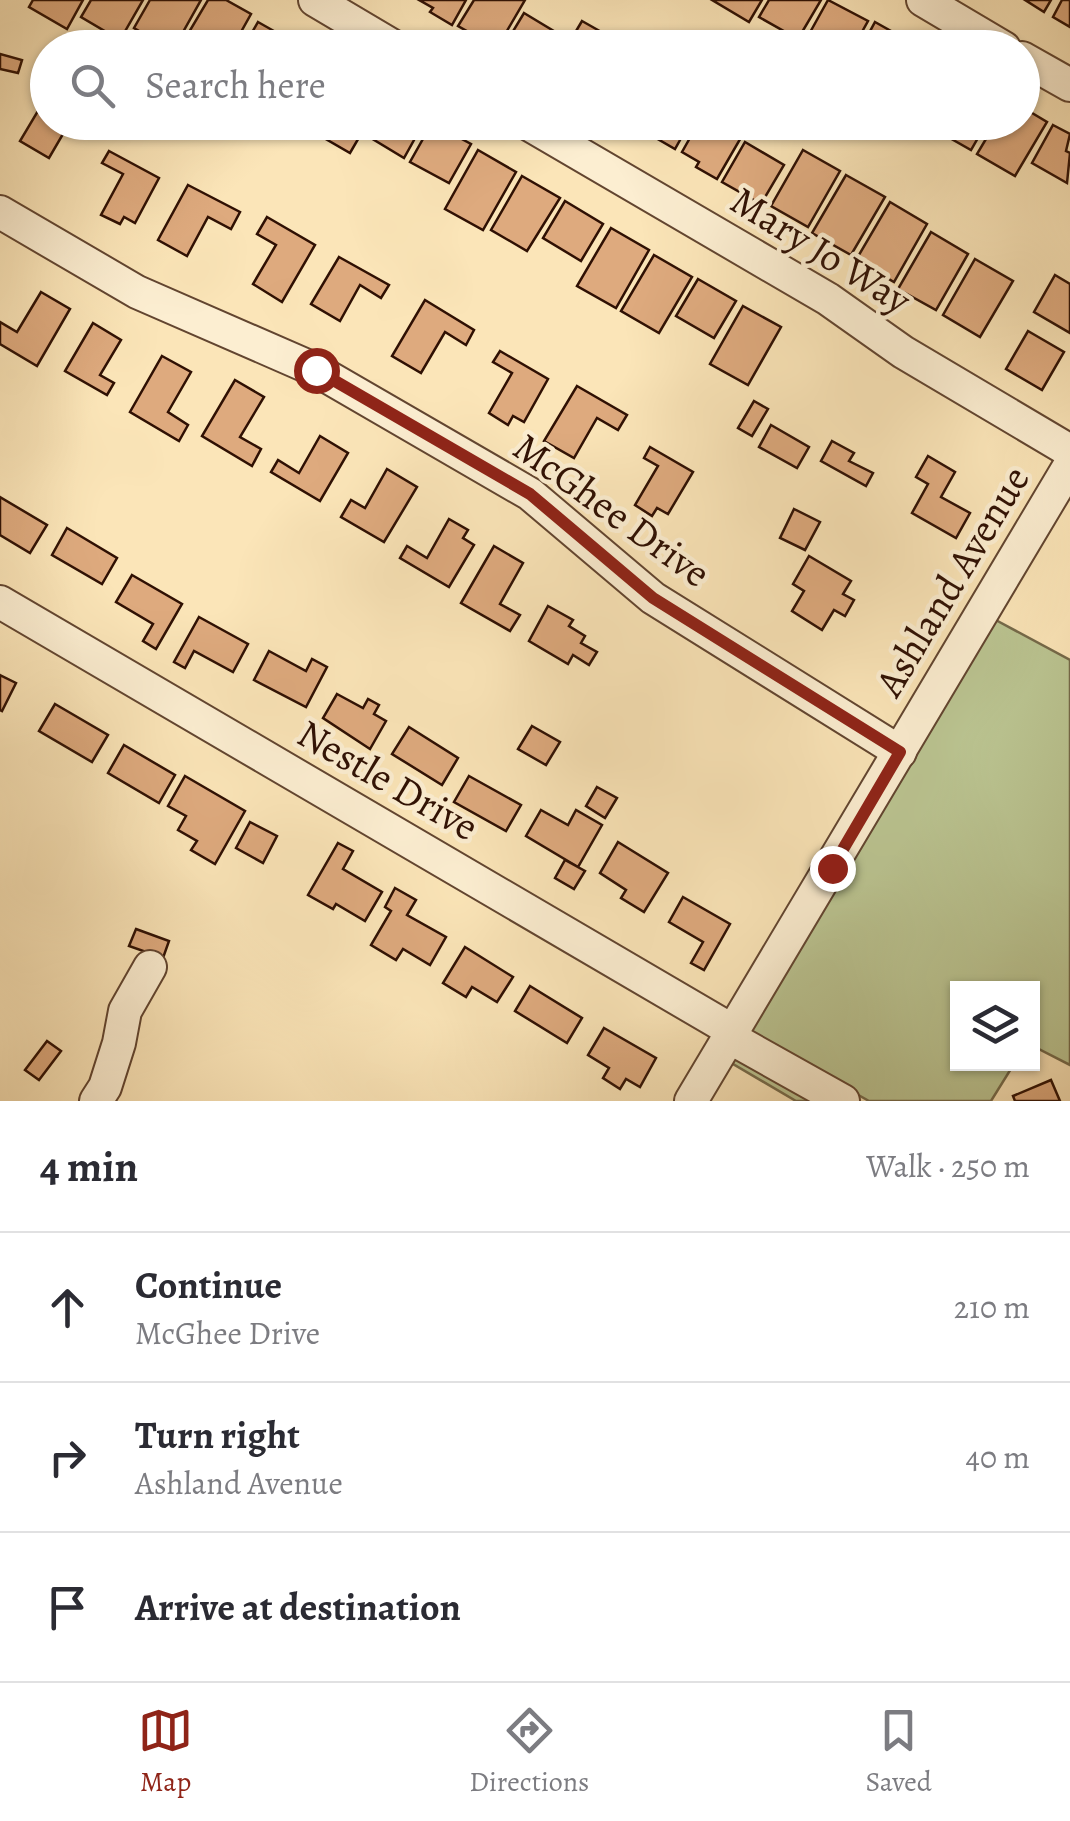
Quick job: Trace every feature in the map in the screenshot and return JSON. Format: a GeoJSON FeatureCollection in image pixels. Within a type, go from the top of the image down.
{"type":"FeatureCollection","features":[{"type":"Feature","properties":{"kind":"street"},"geometry":{"type":"LineString","coordinates":[[314,0],[365,30]]}},
{"type":"Feature","properties":{"kind":"street"},"geometry":{"type":"LineString","coordinates":[[924,0],[974,30]]}},
{"type":"Feature","properties":{"kind":"street"},"geometry":{"type":"LineString","coordinates":[[1040,68],[1070,84]]}},
{"type":"Feature","properties":{"kind":"street","name":"Mary Jo Way"},"geometry":{"type":"LineString","coordinates":[[556,140],[828,299],[902,352],[1070,451]]}},
{"type":"Feature","properties":{"kind":"street","name":"McGhee Drive"},"geometry":{"type":"LineString","coordinates":[[0,212],[136,292],[316,370],[530,494],[653,598],[900,752]]}},
{"type":"Feature","properties":{"kind":"street","name":"Ashland Avenue"},"geometry":{"type":"LineString","coordinates":[[691,1101],[1070,465]]}},
{"type":"Feature","properties":{"kind":"street","name":"Nestle Drive"},"geometry":{"type":"LineString","coordinates":[[0,602],[843,1101]]}},
{"type":"Feature","properties":{"kind":"street"},"geometry":{"type":"LineString","coordinates":[[96,1101],[110,1072],[125,1010],[150,967]]}},
{"type":"Feature","properties":{"kind":"green space"},"geometry":{"type":"Polygon","coordinates":[[[992,618],[1070,660],[1070,1065],[1040,1050],[1040,981],[950,981],[950,1071],[1010,1071],[991,1101],[869,1101],[746,1031],[992,618]]]}},
{"type":"Feature","properties":{"kind":"green space"},"geometry":{"type":"Polygon","coordinates":[[[733,1053],[818,1101],[796,1101],[728,1061],[733,1053]]]}},
{"type":"Feature","properties":{"kind":"building"},"geometry":{"type":"Polygon","coordinates":[[[33,0],[83,0],[67,29],[29,7],[33,0]]]}},
{"type":"Feature","properties":{"kind":"building"},"geometry":{"type":"Polygon","coordinates":[[[91,0],[143,0],[126,30],[103,30],[81,17],[91,0]]]}},
{"type":"Feature","properties":{"kind":"building"},"geometry":{"type":"Polygon","coordinates":[[[150,0],[201,0],[184,30],[134,28],[150,0]]]}},
{"type":"Feature","properties":{"kind":"building"},"geometry":{"type":"Polygon","coordinates":[[[208,0],[226,0],[251,14],[242,30],[190,30],[208,0]]]}},
{"type":"Feature","properties":{"kind":"building"},"geometry":{"type":"Polygon","coordinates":[[[419,0],[466,0],[452,25],[419,0]]]}},
{"type":"Feature","properties":{"kind":"building"},"geometry":{"type":"Polygon","coordinates":[[[474,0],[525,0],[508,30],[465,30],[458,26],[474,0]]]}},
{"type":"Feature","properties":{"kind":"building"},"geometry":{"type":"Polygon","coordinates":[[[712,0],[762,0],[749,22],[712,0]]]}},
{"type":"Feature","properties":{"kind":"building"},"geometry":{"type":"Polygon","coordinates":[[[769,0],[821,0],[803,30],[782,30],[759,17],[769,0]]]}},
{"type":"Feature","properties":{"kind":"building"},"geometry":{"type":"Polygon","coordinates":[[[828,0],[868,21],[863,30],[811,30],[828,0]]]}},
{"type":"Feature","properties":{"kind":"building"},"geometry":{"type":"Polygon","coordinates":[[[1025,0],[1051,0],[1044,12],[1025,0]]]}},
{"type":"Feature","properties":{"kind":"building"},"geometry":{"type":"Polygon","coordinates":[[[1062,0],[1070,0],[1070,27],[1053,17],[1062,0]]]}},
{"type":"Feature","properties":{"kind":"building"},"geometry":{"type":"Polygon","coordinates":[[[524,13],[552,30],[514,30],[524,13]]]}},
{"type":"Feature","properties":{"kind":"building"},"geometry":{"type":"Polygon","coordinates":[[[582,21],[598,30],[577,30],[582,21]]]}},
{"type":"Feature","properties":{"kind":"building"},"geometry":{"type":"Polygon","coordinates":[[[258,22],[272,30],[253,30],[258,22]]]}},
{"type":"Feature","properties":{"kind":"building"},"geometry":{"type":"Polygon","coordinates":[[[875,22],[889,30],[871,30],[875,22]]]}},
{"type":"Feature","properties":{"kind":"building"},"geometry":{"type":"Polygon","coordinates":[[[0,54],[22,60],[18,73],[0,69],[0,54]]]}},
{"type":"Feature","properties":{"kind":"building"},"geometry":{"type":"Polygon","coordinates":[[[30,124],[30,140],[60,140],[49,158],[20,141],[30,124]]]}},
{"type":"Feature","properties":{"kind":"building"},"geometry":{"type":"Polygon","coordinates":[[[1053,125],[1070,134],[1067,183],[1032,163],[1053,125]]]}},
{"type":"Feature","properties":{"kind":"building"},"geometry":{"type":"Polygon","coordinates":[[[328,140],[358,140],[350,153],[328,140]]]}},
{"type":"Feature","properties":{"kind":"building"},"geometry":{"type":"Polygon","coordinates":[[[374,140],[414,140],[404,158],[374,140]]]}},
{"type":"Feature","properties":{"kind":"building"},"geometry":{"type":"Polygon","coordinates":[[[422,140],[464,140],[471,144],[449,183],[410,162],[422,140]]]}},
{"type":"Feature","properties":{"kind":"building"},"geometry":{"type":"Polygon","coordinates":[[[659,140],[680,140],[675,149],[659,140]]]}},
{"type":"Feature","properties":{"kind":"building"},"geometry":{"type":"Polygon","coordinates":[[[689,140],[740,140],[717,179],[696,167],[699,162],[682,152],[689,140]]]}},
{"type":"Feature","properties":{"kind":"building"},"geometry":{"type":"Polygon","coordinates":[[[953,140],[977,140],[971,150],[953,140]]]}},
{"type":"Feature","properties":{"kind":"building"},"geometry":{"type":"Polygon","coordinates":[[[985,140],[1036,140],[1015,176],[977,154],[985,140]]]}},
{"type":"Feature","properties":{"kind":"building"},"geometry":{"type":"Polygon","coordinates":[[[745,142],[784,165],[761,204],[722,182],[745,142]]]}},
{"type":"Feature","properties":{"kind":"building"},"geometry":{"type":"Polygon","coordinates":[[[478,150],[516,172],[483,230],[445,209],[478,150]]]}},
{"type":"Feature","properties":{"kind":"building"},"geometry":{"type":"Polygon","coordinates":[[[803,150],[840,171],[808,227],[771,206],[803,150]]]}},
{"type":"Feature","properties":{"kind":"building"},"geometry":{"type":"Polygon","coordinates":[[[109,151],[159,178],[135,223],[124,217],[120,224],[101,215],[123,174],[102,163],[109,151]]]}},
{"type":"Feature","properties":{"kind":"building"},"geometry":{"type":"Polygon","coordinates":[[[846,175],[885,197],[851,255],[812,233],[846,175]]]}},
{"type":"Feature","properties":{"kind":"building"},"geometry":{"type":"Polygon","coordinates":[[[522,176],[560,198],[527,251],[491,230],[522,176]]]}},
{"type":"Feature","properties":{"kind":"building"},"geometry":{"type":"Polygon","coordinates":[[[188,185],[240,212],[231,229],[208,217],[187,256],[158,240],[188,185]]]}},
{"type":"Feature","properties":{"kind":"building"},"geometry":{"type":"Polygon","coordinates":[[[565,201],[603,224],[581,261],[543,238],[565,201]]]}},
{"type":"Feature","properties":{"kind":"building"},"geometry":{"type":"Polygon","coordinates":[[[890,202],[927,224],[894,282],[856,260],[890,202]]]}},
{"type":"Feature","properties":{"kind":"building"},"geometry":{"type":"Polygon","coordinates":[[[267,217],[315,245],[282,302],[253,284],[276,245],[257,234],[267,217]]]}},
{"type":"Feature","properties":{"kind":"building"},"geometry":{"type":"Polygon","coordinates":[[[611,228],[649,250],[616,308],[577,286],[611,228]]]}},
{"type":"Feature","properties":{"kind":"building"},"geometry":{"type":"Polygon","coordinates":[[[931,232],[968,254],[936,310],[898,289],[931,232]]]}},
{"type":"Feature","properties":{"kind":"building"},"geometry":{"type":"Polygon","coordinates":[[[654,255],[692,277],[659,333],[621,311],[654,255]]]}},
{"type":"Feature","properties":{"kind":"building"},"geometry":{"type":"Polygon","coordinates":[[[339,257],[389,285],[381,298],[360,285],[340,321],[311,304],[339,257]]]}},
{"type":"Feature","properties":{"kind":"building"},"geometry":{"type":"Polygon","coordinates":[[[975,259],[1013,281],[980,337],[943,315],[975,259]]]}},
{"type":"Feature","properties":{"kind":"building"},"geometry":{"type":"Polygon","coordinates":[[[1055,275],[1070,284],[1070,333],[1034,312],[1055,275]]]}},
{"type":"Feature","properties":{"kind":"building"},"geometry":{"type":"Polygon","coordinates":[[[698,279],[736,301],[714,338],[676,316],[698,279]]]}},
{"type":"Feature","properties":{"kind":"building"},"geometry":{"type":"Polygon","coordinates":[[[41,292],[70,309],[37,366],[0,344],[0,322],[17,332],[41,292]]]}},
{"type":"Feature","properties":{"kind":"building"},"geometry":{"type":"Polygon","coordinates":[[[425,300],[474,330],[466,345],[445,332],[421,373],[392,356],[425,300]]]}},
{"type":"Feature","properties":{"kind":"building"},"geometry":{"type":"Polygon","coordinates":[[[743,306],[781,327],[748,385],[710,364],[743,306]]]}},
{"type":"Feature","properties":{"kind":"building"},"geometry":{"type":"Polygon","coordinates":[[[93,323],[121,340],[100,375],[114,383],[107,395],[65,371],[93,323]]]}},
{"type":"Feature","properties":{"kind":"building"},"geometry":{"type":"Polygon","coordinates":[[[1028,331],[1064,352],[1042,390],[1006,369],[1028,331]]]}},
{"type":"Feature","properties":{"kind":"building"},"geometry":{"type":"Polygon","coordinates":[[[500,351],[548,379],[524,422],[513,416],[508,425],[489,413],[512,373],[493,362],[500,351]]]}},
{"type":"Feature","properties":{"kind":"building"},"geometry":{"type":"Polygon","coordinates":[[[162,356],[191,372],[168,412],[188,425],[179,441],[130,412],[162,356]]]}},
{"type":"Feature","properties":{"kind":"building"},"geometry":{"type":"Polygon","coordinates":[[[235,380],[264,397],[240,437],[261,449],[252,466],[202,436],[235,380]]]}},
{"type":"Feature","properties":{"kind":"building"},"geometry":{"type":"Polygon","coordinates":[[[577,386],[627,415],[618,430],[597,418],[574,458],[544,441],[577,386]]]}},
{"type":"Feature","properties":{"kind":"building"},"geometry":{"type":"Polygon","coordinates":[[[754,401],[768,409],[752,436],[738,428],[754,401]]]}},
{"type":"Feature","properties":{"kind":"building"},"geometry":{"type":"Polygon","coordinates":[[[771,425],[809,447],[797,468],[759,447],[771,425]]]}},
{"type":"Feature","properties":{"kind":"building"},"geometry":{"type":"Polygon","coordinates":[[[320,436],[348,453],[320,501],[271,472],[278,460],[299,473],[320,436]]]}},
{"type":"Feature","properties":{"kind":"building"},"geometry":{"type":"Polygon","coordinates":[[[832,441],[854,453],[849,461],[873,473],[866,486],[821,461],[832,441]]]}},
{"type":"Feature","properties":{"kind":"building"},"geometry":{"type":"Polygon","coordinates":[[[650,447],[693,472],[668,514],[657,508],[652,516],[635,505],[658,466],[644,458],[650,447]]]}},
{"type":"Feature","properties":{"kind":"building"},"geometry":{"type":"Polygon","coordinates":[[[928,456],[955,472],[941,497],[970,513],[956,538],[912,513],[928,484],[916,477],[928,456]]]}},
{"type":"Feature","properties":{"kind":"building"},"geometry":{"type":"Polygon","coordinates":[[[387,469],[417,487],[384,542],[341,517],[351,500],[365,508],[387,469]]]}},
{"type":"Feature","properties":{"kind":"building"},"geometry":{"type":"Polygon","coordinates":[[[0,497],[47,525],[30,553],[0,535],[0,497]]]}},
{"type":"Feature","properties":{"kind":"building"},"geometry":{"type":"Polygon","coordinates":[[[794,509],[820,522],[805,550],[780,538],[794,509]]]}},
{"type":"Feature","properties":{"kind":"building"},"geometry":{"type":"Polygon","coordinates":[[[449,519],[468,530],[463,538],[474,545],[449,587],[400,558],[407,546],[427,558],[449,519]]]}},
{"type":"Feature","properties":{"kind":"building"},"geometry":{"type":"Polygon","coordinates":[[[67,528],[117,558],[102,584],[52,555],[67,528]]]}},
{"type":"Feature","properties":{"kind":"building"},"geometry":{"type":"Polygon","coordinates":[[[494,546],[523,563],[500,604],[520,615],[510,631],[461,603],[494,546]]]}},
{"type":"Feature","properties":{"kind":"building"},"geometry":{"type":"Polygon","coordinates":[[[809,556],[851,581],[843,594],[854,600],[845,616],[834,610],[822,630],[792,611],[804,591],[793,584],[809,556]]]}},
{"type":"Feature","properties":{"kind":"building"},"geometry":{"type":"Polygon","coordinates":[[[132,575],[182,604],[156,649],[143,641],[153,624],[116,602],[132,575]]]}},
{"type":"Feature","properties":{"kind":"building"},"geometry":{"type":"Polygon","coordinates":[[[548,606],[573,620],[569,626],[585,636],[581,643],[597,652],[589,665],[573,655],[568,664],[529,641],[548,606]]]}},
{"type":"Feature","properties":{"kind":"building"},"geometry":{"type":"Polygon","coordinates":[[[199,617],[248,644],[233,672],[194,651],[185,668],[174,662],[199,617]]]}},
{"type":"Feature","properties":{"kind":"building"},"geometry":{"type":"Polygon","coordinates":[[[269,651],[306,671],[312,659],[327,667],[306,707],[254,680],[269,651]]]}},
{"type":"Feature","properties":{"kind":"building"},"geometry":{"type":"Polygon","coordinates":[[[0,675],[16,683],[2,711],[0,710],[0,675]]]}},
{"type":"Feature","properties":{"kind":"building"},"geometry":{"type":"Polygon","coordinates":[[[337,694],[363,708],[368,699],[379,705],[374,714],[386,721],[370,749],[323,718],[337,694]]]}},
{"type":"Feature","properties":{"kind":"building"},"geometry":{"type":"Polygon","coordinates":[[[55,704],[108,735],[92,762],[39,731],[55,704]]]}},
{"type":"Feature","properties":{"kind":"building"},"geometry":{"type":"Polygon","coordinates":[[[532,726],[560,742],[546,765],[518,749],[532,726]]]}},
{"type":"Feature","properties":{"kind":"building"},"geometry":{"type":"Polygon","coordinates":[[[409,727],[458,758],[442,785],[392,754],[409,727]]]}},
{"type":"Feature","properties":{"kind":"building"},"geometry":{"type":"Polygon","coordinates":[[[124,745],[175,775],[159,803],[108,773],[124,745]]]}},
{"type":"Feature","properties":{"kind":"building"},"geometry":{"type":"Polygon","coordinates":[[[185,776],[245,811],[215,864],[191,850],[197,841],[178,830],[186,816],[168,806],[185,776]]]}},
{"type":"Feature","properties":{"kind":"building"},"geometry":{"type":"Polygon","coordinates":[[[469,776],[521,805],[506,831],[454,802],[469,776]]]}},
{"type":"Feature","properties":{"kind":"building"},"geometry":{"type":"Polygon","coordinates":[[[597,787],[617,798],[605,818],[586,806],[597,787]]]}},
{"type":"Feature","properties":{"kind":"building"},"geometry":{"type":"Polygon","coordinates":[[[541,810],[568,825],[576,810],[602,825],[578,867],[526,836],[541,810]]]}},
{"type":"Feature","properties":{"kind":"building"},"geometry":{"type":"Polygon","coordinates":[[[250,822],[277,836],[263,863],[236,848],[250,822]]]}},
{"type":"Feature","properties":{"kind":"building"},"geometry":{"type":"Polygon","coordinates":[[[618,842],[668,873],[644,912],[621,898],[626,890],[600,873],[618,842]]]}},
{"type":"Feature","properties":{"kind":"building"},"geometry":{"type":"Polygon","coordinates":[[[338,843],[353,851],[343,869],[382,892],[365,921],[336,904],[333,909],[308,895],[338,843]]]}},
{"type":"Feature","properties":{"kind":"building"},"geometry":{"type":"Polygon","coordinates":[[[565,860],[585,871],[574,889],[555,878],[565,860]]]}},
{"type":"Feature","properties":{"kind":"building"},"geometry":{"type":"Polygon","coordinates":[[[395,888],[416,900],[407,915],[446,937],[430,965],[403,949],[396,960],[371,945],[391,911],[385,907],[395,888]]]}},
{"type":"Feature","properties":{"kind":"building"},"geometry":{"type":"Polygon","coordinates":[[[683,897],[730,924],[704,970],[691,963],[703,942],[669,922],[683,897]]]}},
{"type":"Feature","properties":{"kind":"building"},"geometry":{"type":"Polygon","coordinates":[[[136,929],[169,941],[163,958],[129,946],[136,929]]]}},
{"type":"Feature","properties":{"kind":"building"},"geometry":{"type":"Polygon","coordinates":[[[465,947],[513,977],[497,1002],[472,987],[466,997],[443,983],[465,947]]]}},
{"type":"Feature","properties":{"kind":"building"},"geometry":{"type":"Polygon","coordinates":[[[530,986],[582,1018],[567,1043],[515,1011],[530,986]]]}},
{"type":"Feature","properties":{"kind":"building"},"geometry":{"type":"Polygon","coordinates":[[[604,1028],[656,1058],[640,1087],[626,1079],[620,1089],[603,1078],[609,1068],[588,1055],[604,1028]]]}},
{"type":"Feature","properties":{"kind":"building"},"geometry":{"type":"Polygon","coordinates":[[[47,1041],[61,1051],[39,1080],[25,1070],[47,1041]]]}},
{"type":"Feature","properties":{"kind":"building"},"geometry":{"type":"Polygon","coordinates":[[[1051,1080],[1060,1101],[1015,1101],[1013,1096],[1051,1080]]]}},
{"type":"Feature","properties":{"kind":"route"},"geometry":{"type":"LineString","coordinates":[[316,370],[530,494],[653,598],[900,752],[832,868]]}}]}
